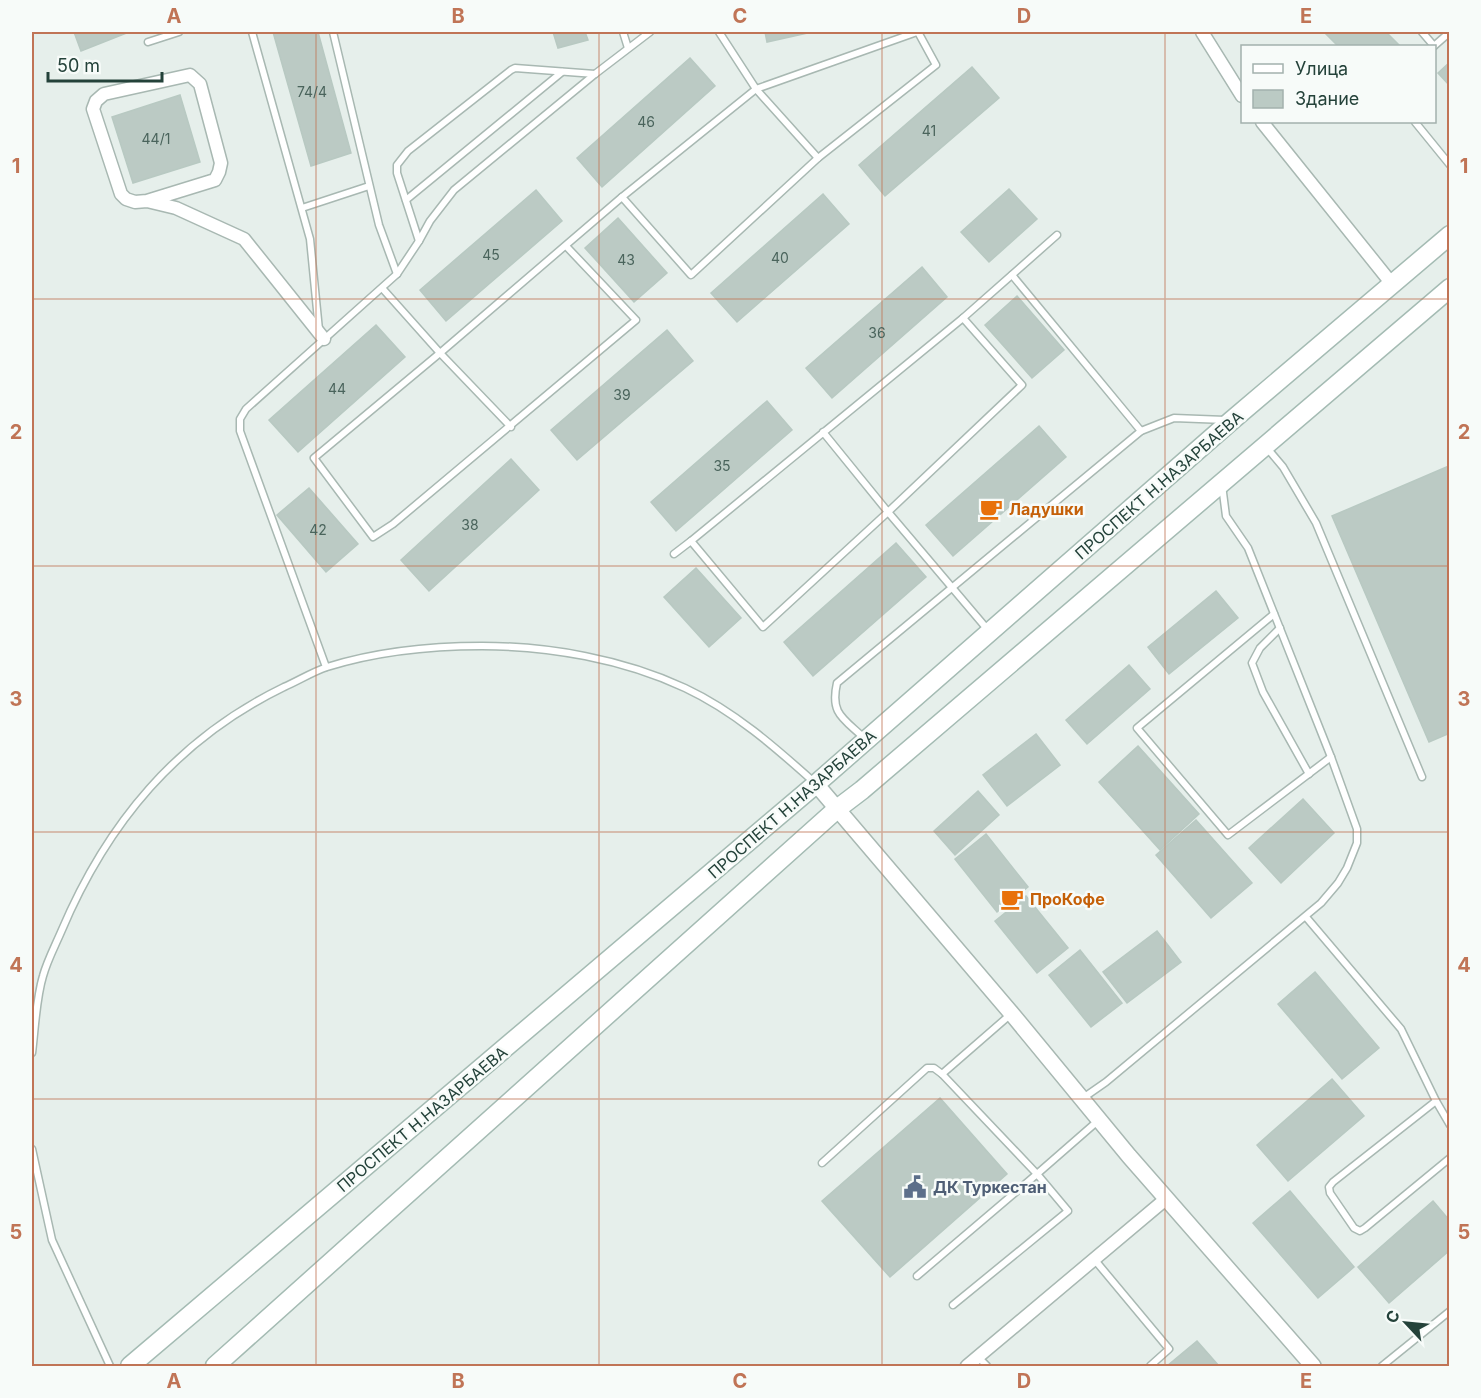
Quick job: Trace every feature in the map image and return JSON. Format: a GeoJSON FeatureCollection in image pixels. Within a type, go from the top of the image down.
{"type":"FeatureCollection","features":[{"type":"Feature","properties":{"kind":"main road","name":"ПРОСПЕКТ Н.НАЗАРБАЕВА"},"geometry":{"type":"LineString","coordinates":[[130,1366],[816,784],[1231,421],[1449,235]]}},
{"type":"Feature","properties":{"kind":"main road","name":"ПРОСПЕКТ Н.НАЗАРБАЕВА"},"geometry":{"type":"LineString","coordinates":[[215,1366],[837,809],[1449,288]]}},
{"type":"Feature","properties":{"kind":"street"},"geometry":{"type":"LineString","coordinates":[[1202,32],[1241,94]]}},
{"type":"Feature","properties":{"kind":"street"},"geometry":{"type":"LineString","coordinates":[[147,201],[215,180],[219,172],[220,163],[200,84],[190,75],[104,94],[96,101],[93,110],[122,194],[126,199],[135,202],[147,201],[176,208],[244,239],[321,335]]}},
{"type":"Feature","properties":{"kind":"street"},"geometry":{"type":"LineString","coordinates":[[1263,123],[1392,284]]}},
{"type":"Feature","properties":{"kind":"street"},"geometry":{"type":"LineString","coordinates":[[816,784],[1012,1014],[1129,1156],[1313,1366]]}},
{"type":"Feature","properties":{"kind":"street"},"geometry":{"type":"LineString","coordinates":[[967,1366],[983,1362],[1094,1259],[1167,1198]]}},
{"type":"Feature","properties":{"kind":"lane"},"geometry":{"type":"LineString","coordinates":[[148,42],[179,32]]}},
{"type":"Feature","properties":{"kind":"lane"},"geometry":{"type":"LineString","coordinates":[[252,32],[310,239],[321,335]]}},
{"type":"Feature","properties":{"kind":"lane"},"geometry":{"type":"LineString","coordinates":[[333,32],[379,225],[397,274]]}},
{"type":"Feature","properties":{"kind":"lane"},"geometry":{"type":"LineString","coordinates":[[623,32],[627,48]]}},
{"type":"Feature","properties":{"kind":"lane"},"geometry":{"type":"LineString","coordinates":[[326,667],[240,430],[240,419],[246,409],[321,335],[397,274],[430,221],[454,190],[627,48],[650,32]]}},
{"type":"Feature","properties":{"kind":"lane"},"geometry":{"type":"LineString","coordinates":[[719,32],[756,89],[818,158]]}},
{"type":"Feature","properties":{"kind":"lane"},"geometry":{"type":"LineString","coordinates":[[566,246],[636,320],[511,427],[393,524],[373,537],[314,458],[622,197],[756,89],[918,32],[936,65],[818,158],[690,275],[622,197]]}},
{"type":"Feature","properties":{"kind":"lane"},"geometry":{"type":"LineString","coordinates":[[1422,32],[1433,45]]}},
{"type":"Feature","properties":{"kind":"lane"},"geometry":{"type":"LineString","coordinates":[[1435,45],[1449,32]]}},
{"type":"Feature","properties":{"kind":"lane"},"geometry":{"type":"LineString","coordinates":[[419,241],[397,173],[397,165],[408,151],[515,68],[595,74]]}},
{"type":"Feature","properties":{"kind":"lane"},"geometry":{"type":"LineString","coordinates":[[406,200],[562,72]]}},
{"type":"Feature","properties":{"kind":"lane"},"geometry":{"type":"LineString","coordinates":[[1416,123],[1449,165]]}},
{"type":"Feature","properties":{"kind":"lane"},"geometry":{"type":"LineString","coordinates":[[302,208],[369,186]]}},
{"type":"Feature","properties":{"kind":"lane"},"geometry":{"type":"LineString","coordinates":[[674,554],[963,318],[1057,235]]}},
{"type":"Feature","properties":{"kind":"lane"},"geometry":{"type":"LineString","coordinates":[[1012,275],[1141,431]]}},
{"type":"Feature","properties":{"kind":"lane"},"geometry":{"type":"LineString","coordinates":[[382,288],[511,427]]}},
{"type":"Feature","properties":{"kind":"lane"},"geometry":{"type":"LineString","coordinates":[[691,541],[763,627],[1022,385],[963,318]]}},
{"type":"Feature","properties":{"kind":"lane"},"geometry":{"type":"LineString","coordinates":[[866,741],[840,716],[833,700],[837,683],[1141,431],[1174,418],[1231,421]]}},
{"type":"Feature","properties":{"kind":"lane"},"geometry":{"type":"LineString","coordinates":[[823,432],[991,632]]}},
{"type":"Feature","properties":{"kind":"lane"},"geometry":{"type":"LineString","coordinates":[[1264,446],[1283,467],[1316,523],[1422,777]]}},
{"type":"Feature","properties":{"kind":"lane"},"geometry":{"type":"LineString","coordinates":[[1083,1099],[1322,903],[1347,868],[1357,843],[1357,829],[1331,757],[1248,548],[1226,516],[1222,482]]}},
{"type":"Feature","properties":{"kind":"lane"},"geometry":{"type":"LineString","coordinates":[[1274,614],[1137,729],[1228,835],[1331,757]]}},
{"type":"Feature","properties":{"kind":"lane"},"geometry":{"type":"LineString","coordinates":[[1280,628],[1260,648],[1252,663],[1263,692],[1309,774]]}},
{"type":"Feature","properties":{"kind":"lane"},"geometry":{"type":"LineString","coordinates":[[32,1053],[42,977],[76,896],[128,812],[179,756],[251,704],[326,667],[442,646],[519,646],[607,660],[684,688],[737,717],[816,784]]}},
{"type":"Feature","properties":{"kind":"lane"},"geometry":{"type":"LineString","coordinates":[[1306,917],[1401,1029],[1449,1125]]}},
{"type":"Feature","properties":{"kind":"lane"},"geometry":{"type":"LineString","coordinates":[[942,1074],[1012,1014]]}},
{"type":"Feature","properties":{"kind":"lane"},"geometry":{"type":"LineString","coordinates":[[822,1163],[927,1068],[933,1068],[942,1074],[1036,1174],[1068,1211],[953,1305]]}},
{"type":"Feature","properties":{"kind":"lane"},"geometry":{"type":"LineString","coordinates":[[1436,1101],[1333,1182],[1329,1187],[1330,1193],[1354,1228],[1359,1231],[1449,1158]]}},
{"type":"Feature","properties":{"kind":"lane"},"geometry":{"type":"LineString","coordinates":[[917,1276],[1100,1119]]}},
{"type":"Feature","properties":{"kind":"lane"},"geometry":{"type":"LineString","coordinates":[[32,1149],[52,1240],[110,1366]]}},
{"type":"Feature","properties":{"kind":"lane"},"geometry":{"type":"LineString","coordinates":[[1094,1259],[1169,1349],[1150,1366]]}},
{"type":"Feature","properties":{"kind":"lane"},"geometry":{"type":"LineString","coordinates":[[1382,1366],[1449,1311]]}},
{"type":"Feature","properties":{"kind":"building"},"geometry":{"type":"Polygon","coordinates":[[[74,32],[129,32],[81,51],[74,32]]]}},
{"type":"Feature","properties":{"kind":"building"},"geometry":{"type":"Polygon","coordinates":[[[273,32],[318,32],[351,153],[311,166],[273,32]]]}},
{"type":"Feature","properties":{"kind":"building"},"geometry":{"type":"Polygon","coordinates":[[[553,32],[585,32],[588,40],[558,48],[553,32]]]}},
{"type":"Feature","properties":{"kind":"building"},"geometry":{"type":"Polygon","coordinates":[[[765,32],[812,32],[767,42],[765,32]]]}},
{"type":"Feature","properties":{"kind":"building"},"geometry":{"type":"Polygon","coordinates":[[[1324,32],[1386,32],[1399,45],[1337,45],[1324,32]]]}},
{"type":"Feature","properties":{"kind":"building"},"geometry":{"type":"Polygon","coordinates":[[[690,58],[715,86],[602,187],[577,158],[690,58]]]}},
{"type":"Feature","properties":{"kind":"building"},"geometry":{"type":"Polygon","coordinates":[[[1450,62],[1450,86],[1438,73],[1450,62]]]}},
{"type":"Feature","properties":{"kind":"building"},"geometry":{"type":"Polygon","coordinates":[[[972,67],[999,98],[885,196],[859,165],[972,67]]]}},
{"type":"Feature","properties":{"kind":"building"},"geometry":{"type":"Polygon","coordinates":[[[180,95],[200,162],[133,183],[112,117],[180,95]]]}},
{"type":"Feature","properties":{"kind":"building"},"geometry":{"type":"Polygon","coordinates":[[[1009,189],[1037,219],[989,262],[961,232],[1009,189]]]}},
{"type":"Feature","properties":{"kind":"building"},"geometry":{"type":"Polygon","coordinates":[[[536,190],[562,221],[446,321],[420,290],[536,190]]]}},
{"type":"Feature","properties":{"kind":"building"},"geometry":{"type":"Polygon","coordinates":[[[823,194],[849,224],[737,322],[711,293],[823,194]]]}},
{"type":"Feature","properties":{"kind":"building"},"geometry":{"type":"Polygon","coordinates":[[[618,218],[667,273],[634,302],[585,248],[618,218]]]}},
{"type":"Feature","properties":{"kind":"building"},"geometry":{"type":"Polygon","coordinates":[[[922,267],[947,297],[832,398],[806,368],[922,267]]]}},
{"type":"Feature","properties":{"kind":"building"},"geometry":{"type":"Polygon","coordinates":[[[1017,296],[1064,350],[1032,378],[985,325],[1017,296]]]}},
{"type":"Feature","properties":{"kind":"building"},"geometry":{"type":"Polygon","coordinates":[[[376,325],[405,357],[298,452],[269,420],[376,325]]]}},
{"type":"Feature","properties":{"kind":"building"},"geometry":{"type":"Polygon","coordinates":[[[667,330],[693,361],[577,460],[551,430],[667,330]]]}},
{"type":"Feature","properties":{"kind":"building"},"geometry":{"type":"Polygon","coordinates":[[[767,401],[792,430],[676,531],[651,502],[767,401]]]}},
{"type":"Feature","properties":{"kind":"building"},"geometry":{"type":"Polygon","coordinates":[[[1039,426],[1066,457],[953,556],[926,525],[1039,426]]]}},
{"type":"Feature","properties":{"kind":"building"},"geometry":{"type":"Polygon","coordinates":[[[511,459],[539,490],[429,591],[401,560],[511,459]]]}},
{"type":"Feature","properties":{"kind":"building"},"geometry":{"type":"Polygon","coordinates":[[[1449,466],[1450,733],[1429,742],[1332,516],[1449,466]]]}},
{"type":"Feature","properties":{"kind":"building"},"geometry":{"type":"Polygon","coordinates":[[[309,488],[358,544],[326,572],[277,515],[309,488]]]}},
{"type":"Feature","properties":{"kind":"building"},"geometry":{"type":"Polygon","coordinates":[[[896,543],[926,577],[813,676],[784,642],[896,543]]]}},
{"type":"Feature","properties":{"kind":"building"},"geometry":{"type":"Polygon","coordinates":[[[696,568],[741,618],[709,647],[664,597],[696,568]]]}},
{"type":"Feature","properties":{"kind":"building"},"geometry":{"type":"Polygon","coordinates":[[[1216,591],[1238,618],[1169,674],[1148,647],[1216,591]]]}},
{"type":"Feature","properties":{"kind":"building"},"geometry":{"type":"Polygon","coordinates":[[[1129,665],[1150,689],[1087,744],[1066,720],[1129,665]]]}},
{"type":"Feature","properties":{"kind":"building"},"geometry":{"type":"Polygon","coordinates":[[[1036,734],[1060,765],[1007,806],[983,775],[1036,734]]]}},
{"type":"Feature","properties":{"kind":"building"},"geometry":{"type":"Polygon","coordinates":[[[1138,746],[1199,814],[1160,850],[1099,782],[1138,746]]]}},
{"type":"Feature","properties":{"kind":"building"},"geometry":{"type":"Polygon","coordinates":[[[978,791],[999,815],[955,855],[934,831],[978,791]]]}},
{"type":"Feature","properties":{"kind":"building"},"geometry":{"type":"Polygon","coordinates":[[[1303,799],[1334,833],[1281,883],[1249,848],[1303,799]]]}},
{"type":"Feature","properties":{"kind":"building"},"geometry":{"type":"Polygon","coordinates":[[[1196,820],[1252,883],[1211,918],[1156,855],[1196,820]]]}},
{"type":"Feature","properties":{"kind":"building"},"geometry":{"type":"Polygon","coordinates":[[[986,834],[1028,887],[997,912],[955,859],[986,834]]]}},
{"type":"Feature","properties":{"kind":"building"},"geometry":{"type":"Polygon","coordinates":[[[1026,896],[1068,948],[1037,973],[995,921],[1026,896]]]}},
{"type":"Feature","properties":{"kind":"building"},"geometry":{"type":"Polygon","coordinates":[[[1157,931],[1181,962],[1127,1003],[1103,972],[1157,931]]]}},
{"type":"Feature","properties":{"kind":"building"},"geometry":{"type":"Polygon","coordinates":[[[1080,950],[1122,1003],[1091,1027],[1049,975],[1080,950]]]}},
{"type":"Feature","properties":{"kind":"building"},"geometry":{"type":"Polygon","coordinates":[[[1315,972],[1379,1048],[1342,1079],[1278,1004],[1315,972]]]}},
{"type":"Feature","properties":{"kind":"building"},"geometry":{"type":"Polygon","coordinates":[[[1332,1079],[1364,1116],[1288,1181],[1257,1145],[1332,1079]]]}},
{"type":"Feature","properties":{"kind":"building","name":"ДК Туркестан"},"geometry":{"type":"Polygon","coordinates":[[[940,1098],[1007,1174],[890,1277],[822,1201],[940,1098]]]}},
{"type":"Feature","properties":{"kind":"building"},"geometry":{"type":"Polygon","coordinates":[[[1290,1191],[1354,1267],[1318,1298],[1253,1223],[1290,1191]]]}},
{"type":"Feature","properties":{"kind":"building"},"geometry":{"type":"Polygon","coordinates":[[[1433,1201],[1450,1221],[1450,1250],[1389,1303],[1358,1267],[1433,1201]]]}},
{"type":"Feature","properties":{"kind":"building"},"geometry":{"type":"Polygon","coordinates":[[[1197,1341],[1219,1366],[1167,1366],[1197,1341]]]}},
{"type":"Feature","properties":{"kind":"place","name":"Ладушки"},"geometry":{"type":"Point","coordinates":[991,509]}},
{"type":"Feature","properties":{"kind":"place","name":"ПроКофе"},"geometry":{"type":"Point","coordinates":[1012,899]}},
{"type":"Feature","properties":{"kind":"place","name":"ДК Туркестан"},"geometry":{"type":"Point","coordinates":[915,1187]}}]}
